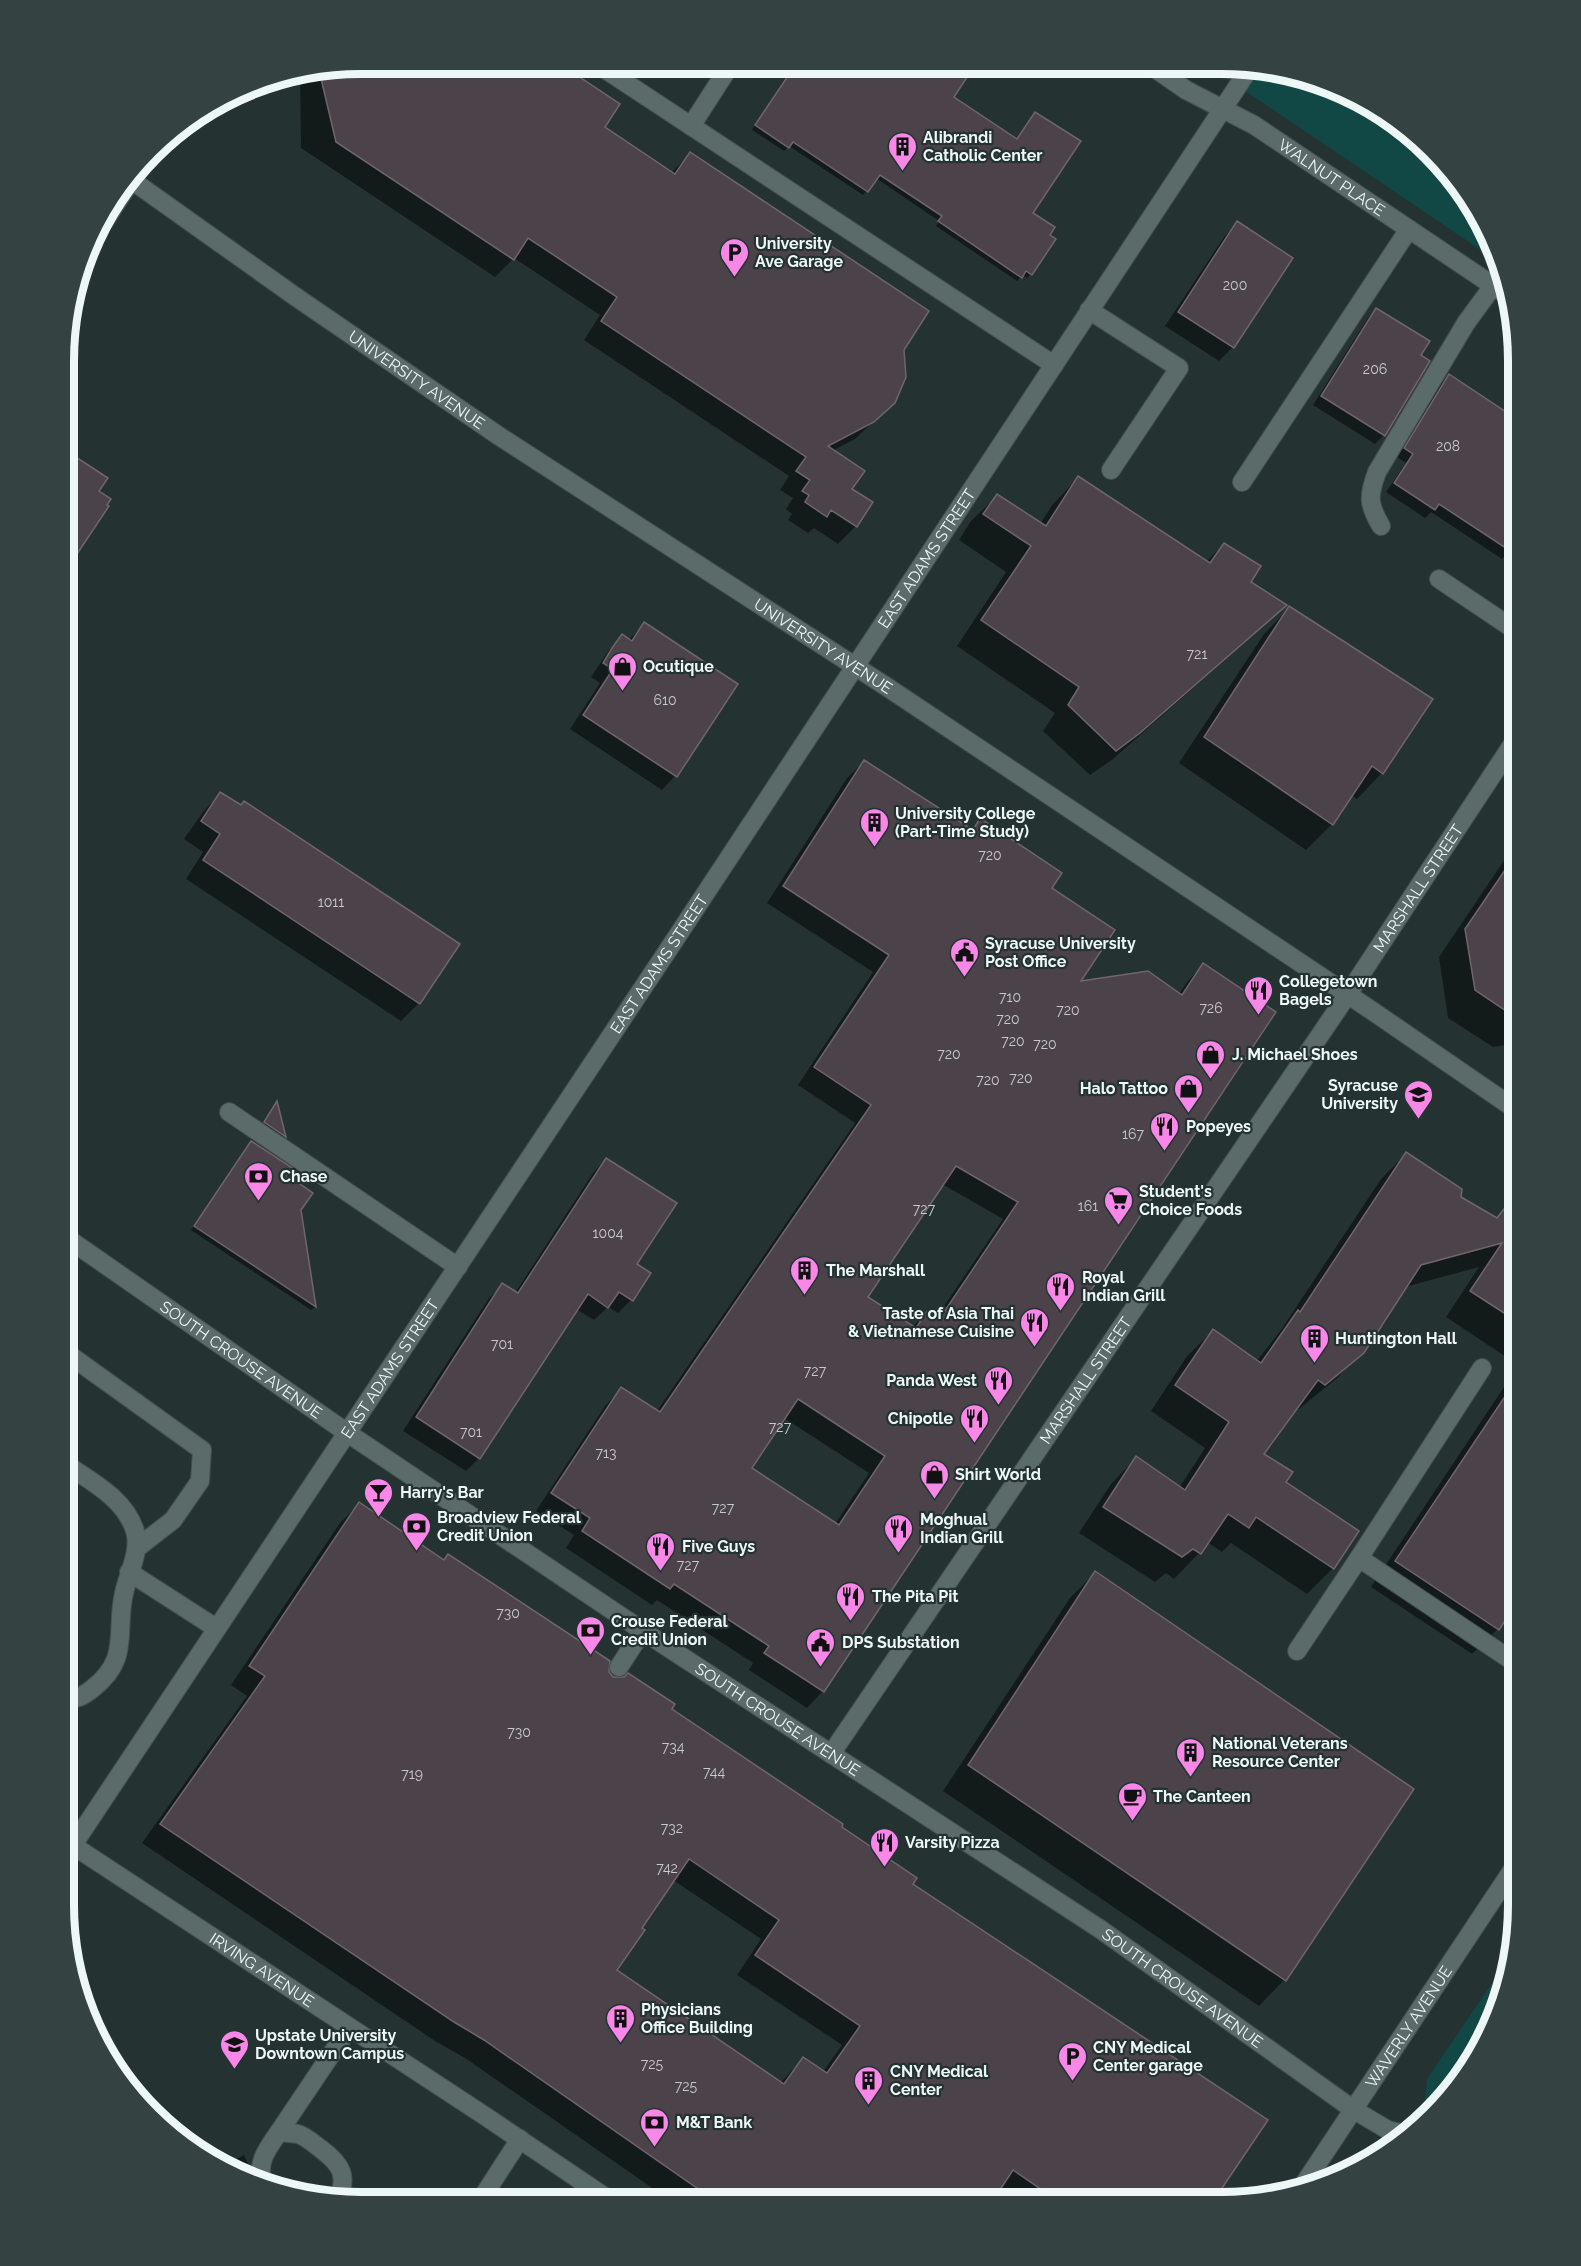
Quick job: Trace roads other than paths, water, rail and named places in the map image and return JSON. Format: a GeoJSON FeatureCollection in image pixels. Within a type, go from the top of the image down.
{"type":"FeatureCollection","features":[{"type":"Feature","properties":{"kind":"street"},"geometry":{"type":"LineString","coordinates":[[612,74],[1054,364]]}},
{"type":"Feature","properties":{"kind":"street"},"geometry":{"type":"LineString","coordinates":[[691,126],[725,74]]}},
{"type":"Feature","properties":{"kind":"street","name":"WALNUT PLACE"},"geometry":{"type":"LineString","coordinates":[[1163,74],[1186,90],[1254,125],[1499,290]]}},
{"type":"Feature","properties":{"kind":"street","name":"EAST ADAMS STREET"},"geometry":{"type":"LineString","coordinates":[[74,1836],[458,1267],[1245,75]]}},
{"type":"Feature","properties":{"kind":"street","name":"UNIVERSITY AVENUE"},"geometry":{"type":"LineString","coordinates":[[135,183],[499,436],[855,667],[1347,994],[1508,1104]]}},
{"type":"Feature","properties":{"kind":"street"},"geometry":{"type":"LineString","coordinates":[[1242,482],[1409,229]]}},
{"type":"Feature","properties":{"kind":"street"},"geometry":{"type":"LineString","coordinates":[[1382,526],[1372,510],[1370,498],[1377,472],[1467,323],[1493,286]]}},
{"type":"Feature","properties":{"kind":"street"},"geometry":{"type":"LineString","coordinates":[[1089,310],[1179,368],[1111,470]]}},
{"type":"Feature","properties":{"kind":"street"},"geometry":{"type":"LineString","coordinates":[[1439,579],[1508,625]]}},
{"type":"Feature","properties":{"kind":"street","name":"MARSHALL STREET"},"geometry":{"type":"LineString","coordinates":[[831,1754],[1347,994],[1508,751]]}},
{"type":"Feature","properties":{"kind":"street"},"geometry":{"type":"LineString","coordinates":[[229,1112],[458,1267]]}},
{"type":"Feature","properties":{"kind":"street","name":"SOUTH CROUSE AVENUE"},"geometry":{"type":"LineString","coordinates":[[74,1243],[346,1432],[831,1754],[1100,1929],[1354,2110],[1388,2130],[1396,2132]]}},
{"type":"Feature","properties":{"kind":"street"},"geometry":{"type":"LineString","coordinates":[[74,1358],[202,1450],[200,1481],[172,1520],[137,1548]]}},
{"type":"Feature","properties":{"kind":"street"},"geometry":{"type":"LineString","coordinates":[[1297,1651],[1482,1368]]}},
{"type":"Feature","properties":{"kind":"street"},"geometry":{"type":"LineString","coordinates":[[74,1470],[112,1496],[131,1521],[136,1533],[137,1548],[121,1607],[120,1646],[117,1658],[102,1681],[81,1698],[74,1698]]}},
{"type":"Feature","properties":{"kind":"street"},"geometry":{"type":"LineString","coordinates":[[1359,1558],[1508,1658]]}},
{"type":"Feature","properties":{"kind":"street"},"geometry":{"type":"LineString","coordinates":[[129,1572],[216,1628]]}},
{"type":"Feature","properties":{"kind":"street"},"geometry":{"type":"LineString","coordinates":[[619,1667],[643,1630]]}},
{"type":"Feature","properties":{"kind":"street","name":"IRVING AVENUE"},"geometry":{"type":"LineString","coordinates":[[74,1853],[349,2028],[598,2192]]}},
{"type":"Feature","properties":{"kind":"street","name":"WAVERLY AVENUE"},"geometry":{"type":"LineString","coordinates":[[1308,2179],[1508,1877]]}},
{"type":"Feature","properties":{"kind":"street"},"geometry":{"type":"LineString","coordinates":[[260,2174],[259,2170],[264,2154],[349,2028]]}},
{"type":"Feature","properties":{"kind":"street"},"geometry":{"type":"LineString","coordinates":[[279,2132],[299,2134],[334,2159],[342,2171],[343,2185],[340,2192]]}},
{"type":"Feature","properties":{"kind":"street"},"geometry":{"type":"LineString","coordinates":[[486,2192],[520,2139]]}},
{"type":"Feature","properties":{"kind":"place","name":"Alibrandi Catholic Center"},"geometry":{"type":"Point","coordinates":[902,172]}},
{"type":"Feature","properties":{"kind":"place","name":"University Ave Garage"},"geometry":{"type":"Point","coordinates":[734,278]}},
{"type":"Feature","properties":{"kind":"place","name":"Ocutique"},"geometry":{"type":"Point","coordinates":[622,692]}},
{"type":"Feature","properties":{"kind":"place","name":"University College (Part-Time Study)"},"geometry":{"type":"Point","coordinates":[874,848]}},
{"type":"Feature","properties":{"kind":"place","name":"Syracuse University Post Office"},"geometry":{"type":"Point","coordinates":[964,978]}},
{"type":"Feature","properties":{"kind":"place","name":"Collegetown Bagels"},"geometry":{"type":"Point","coordinates":[1258,1016]}},
{"type":"Feature","properties":{"kind":"place","name":"J. Michael Shoes"},"geometry":{"type":"Point","coordinates":[1211,1080]}},
{"type":"Feature","properties":{"kind":"place","name":"Halo Tattoo"},"geometry":{"type":"Point","coordinates":[1189,1114]}},
{"type":"Feature","properties":{"kind":"place","name":"Syracuse University"},"geometry":{"type":"Point","coordinates":[1419,1120]}},
{"type":"Feature","properties":{"kind":"place","name":"Popeyes"},"geometry":{"type":"Point","coordinates":[1165,1152]}},
{"type":"Feature","properties":{"kind":"place","name":"Chase"},"geometry":{"type":"Point","coordinates":[259,1202]}},
{"type":"Feature","properties":{"kind":"place","name":"Student's Choice Foods"},"geometry":{"type":"Point","coordinates":[1118,1226]}},
{"type":"Feature","properties":{"kind":"place","name":"The Marshall"},"geometry":{"type":"Point","coordinates":[805,1296]}},
{"type":"Feature","properties":{"kind":"place","name":"Royal Indian Grill"},"geometry":{"type":"Point","coordinates":[1061,1312]}},
{"type":"Feature","properties":{"kind":"place","name":"Taste of Asia Thai & Vietnamese Cuisine"},"geometry":{"type":"Point","coordinates":[1035,1348]}},
{"type":"Feature","properties":{"kind":"place","name":"Huntington Hall"},"geometry":{"type":"Point","coordinates":[1314,1364]}},
{"type":"Feature","properties":{"kind":"place","name":"Panda West"},"geometry":{"type":"Point","coordinates":[998,1406]}},
{"type":"Feature","properties":{"kind":"place","name":"Chipotle"},"geometry":{"type":"Point","coordinates":[974,1444]}},
{"type":"Feature","properties":{"kind":"place","name":"Shirt World"},"geometry":{"type":"Point","coordinates":[934,1500]}},
{"type":"Feature","properties":{"kind":"place","name":"Harry's Bar"},"geometry":{"type":"Point","coordinates":[379,1518]}},
{"type":"Feature","properties":{"kind":"place","name":"Broadview Federal Credit Union"},"geometry":{"type":"Point","coordinates":[416,1552]}},
{"type":"Feature","properties":{"kind":"place","name":"Moghual Indian Grill"},"geometry":{"type":"Point","coordinates":[899,1554]}},
{"type":"Feature","properties":{"kind":"place","name":"Five Guys"},"geometry":{"type":"Point","coordinates":[661,1572]}},
{"type":"Feature","properties":{"kind":"place","name":"The Pita Pit"},"geometry":{"type":"Point","coordinates":[851,1622]}},
{"type":"Feature","properties":{"kind":"place","name":"Crouse Federal Credit Union"},"geometry":{"type":"Point","coordinates":[590,1656]}},
{"type":"Feature","properties":{"kind":"place","name":"DPS Substation"},"geometry":{"type":"Point","coordinates":[821,1668]}},
{"type":"Feature","properties":{"kind":"place","name":"National Veterans Resource Center"},"geometry":{"type":"Point","coordinates":[1191,1778]}},
{"type":"Feature","properties":{"kind":"place","name":"The Canteen"},"geometry":{"type":"Point","coordinates":[1132,1822]}},
{"type":"Feature","properties":{"kind":"place","name":"Varsity Pizza"},"geometry":{"type":"Point","coordinates":[884,1868]}},
{"type":"Feature","properties":{"kind":"place","name":"Physicians Office Building"},"geometry":{"type":"Point","coordinates":[620,2044]}},
{"type":"Feature","properties":{"kind":"place","name":"Upstate University Downtown Campus"},"geometry":{"type":"Point","coordinates":[234,2070]}},
{"type":"Feature","properties":{"kind":"place","name":"CNY Medical Center garage"},"geometry":{"type":"Point","coordinates":[1072,2082]}},
{"type":"Feature","properties":{"kind":"place","name":"CNY Medical Center"},"geometry":{"type":"Point","coordinates":[869,2106]}},
{"type":"Feature","properties":{"kind":"place","name":"M&T Bank"},"geometry":{"type":"Point","coordinates":[655,2148]}}]}
